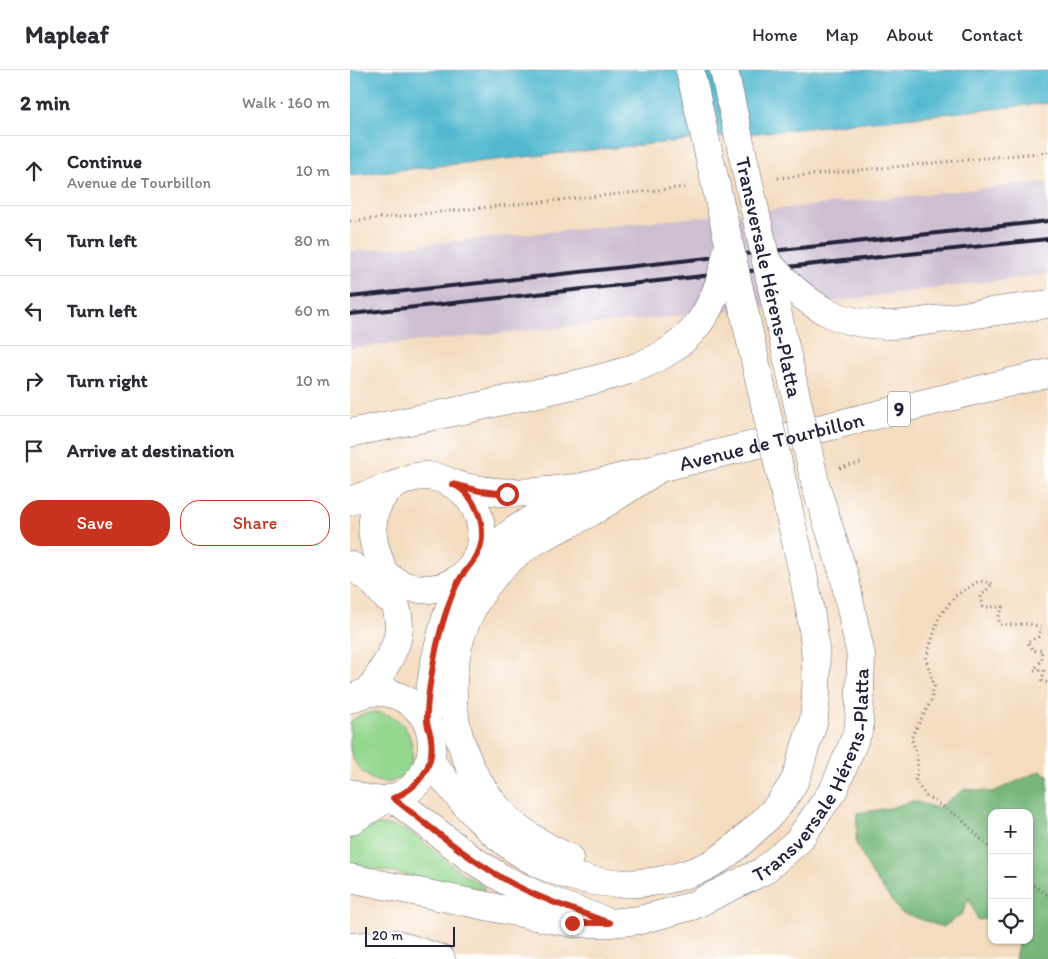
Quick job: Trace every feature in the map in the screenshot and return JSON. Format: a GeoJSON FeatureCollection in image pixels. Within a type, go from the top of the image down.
{"type":"FeatureCollection","features":[{"type":"Feature","properties":{"kind":"main road","name":"Transversale Hérens-Platta"},"geometry":{"type":"LineString","coordinates":[[430,760],[466,807],[492,831],[523,855],[561,873],[594,882],[625,884],[679,877],[708,865],[734,848],[766,820],[794,780],[814,719],[816,654],[806,588],[690,70]]}},
{"type":"Feature","properties":{"kind":"main road","name":"Transversale Hérens-Platta"},"geometry":{"type":"LineString","coordinates":[[388,799],[473,860],[505,880],[545,899],[610,923],[640,920],[692,906],[763,871],[798,841],[834,789],[859,729],[861,656],[825,478],[764,259],[724,70]]}},
{"type":"Feature","properties":{"kind":"main road"},"geometry":{"type":"LineString","coordinates":[[350,433],[464,410],[625,373],[658,359],[679,344],[702,319],[720,284],[728,246]]}},
{"type":"Feature","properties":{"kind":"main road"},"geometry":{"type":"LineString","coordinates":[[764,259],[791,288],[815,306],[836,317],[859,324],[883,326],[905,324],[1048,304]]}},
{"type":"Feature","properties":{"kind":"main road","name":"Avenue de Tourbillon"},"geometry":{"type":"LineString","coordinates":[[452,484],[480,491],[507,494],[582,487],[1048,373]]}},
{"type":"Feature","properties":{"kind":"main road"},"geometry":{"type":"LineString","coordinates":[[657,881],[575,861],[548,848],[504,815],[489,798],[466,758],[458,734],[451,692],[455,655],[461,634],[477,599],[496,574],[533,542],[588,513],[663,466]]}},
{"type":"Feature","properties":{"kind":"main road"},"geometry":{"type":"LineString","coordinates":[[350,501],[412,478],[427,476],[452,484],[468,496],[477,510],[480,520],[481,543],[447,611],[437,646],[427,722],[432,741],[430,760],[419,781],[408,791],[388,799],[350,821]]}},
{"type":"Feature","properties":{"kind":"main road"},"geometry":{"type":"LineString","coordinates":[[356,696],[395,643],[399,627],[396,611],[370,548],[368,537],[371,515],[381,497],[397,484]]}},
{"type":"Feature","properties":{"kind":"main road","name":"Avenue de Tourbillon"},"geometry":{"type":"LineString","coordinates":[[467,571],[515,530],[582,487]]}},
{"type":"Feature","properties":{"kind":"main road"},"geometry":{"type":"LineString","coordinates":[[350,550],[378,565],[398,583],[420,590],[442,587],[467,571]]}},
{"type":"Feature","properties":{"kind":"main road"},"geometry":{"type":"LineString","coordinates":[[350,565],[380,589],[396,611]]}},
{"type":"Feature","properties":{"kind":"main road"},"geometry":{"type":"LineString","coordinates":[[356,696],[386,692],[402,698],[416,708],[427,722]]}},
{"type":"Feature","properties":{"kind":"main road"},"geometry":{"type":"LineString","coordinates":[[350,793],[367,799],[388,799]]}},
{"type":"Feature","properties":{"kind":"main road"},"geometry":{"type":"LineString","coordinates":[[350,878],[572,923],[610,923]]}},
{"type":"Feature","properties":{"kind":"main road"},"geometry":{"type":"LineString","coordinates":[[350,947],[396,944],[441,959]]}},
{"type":"Feature","properties":{"kind":"path"},"geometry":{"type":"LineString","coordinates":[[825,478],[864,462]]}},
{"type":"Feature","properties":{"kind":"path"},"geometry":{"type":"LineString","coordinates":[[988,846],[959,817],[926,796],[915,781],[918,770],[918,755],[911,738],[931,701],[934,686],[926,658],[939,617],[955,596],[979,581],[993,583],[981,596],[983,607],[1003,607],[999,616],[999,624],[1009,626],[1031,622],[1041,628],[1038,637],[1027,642],[1034,651],[1042,650],[1041,661],[1034,670],[1044,670],[1042,681],[1048,683]]}},
{"type":"Feature","properties":{"kind":"path"},"geometry":{"type":"LineString","coordinates":[[1033,885],[1048,895]]}},
{"type":"Feature","properties":{"kind":"shaded area"},"geometry":{"type":"Polygon","coordinates":[[[1048,182],[1048,274],[836,301],[350,348],[350,252],[1048,182]]]}},
{"type":"Feature","properties":{"kind":"green space"},"geometry":{"type":"Polygon","coordinates":[[[374,712],[390,716],[401,723],[409,735],[411,743],[412,756],[409,767],[398,779],[389,782],[380,782],[364,774],[358,767],[350,749],[350,722],[360,715],[374,712]]]}},
{"type":"Feature","properties":{"kind":"green space"},"geometry":{"type":"Polygon","coordinates":[[[1040,771],[1048,775],[1048,959],[1015,959],[1018,944],[1033,944],[1033,809],[988,809],[988,919],[978,920],[969,898],[962,914],[943,927],[900,912],[872,874],[856,844],[857,813],[890,808],[913,801],[938,808],[965,789],[993,792],[1040,771]]]}},
{"type":"Feature","properties":{"kind":"green space"},"geometry":{"type":"Polygon","coordinates":[[[378,825],[398,828],[420,839],[452,866],[484,887],[484,890],[350,864],[350,835],[378,825]]]}},
{"type":"Feature","properties":{"kind":"water"},"geometry":{"type":"Polygon","coordinates":[[[350,70],[1048,70],[1048,103],[350,175],[350,70]]]}},
{"type":"Feature","properties":{"kind":"railway"},"geometry":{"type":"LineString","coordinates":[[350,297],[1048,221]]}},
{"type":"Feature","properties":{"kind":"railway"},"geometry":{"type":"LineString","coordinates":[[350,314],[1048,239]]}},
{"type":"Feature","properties":{"kind":"route"},"geometry":{"type":"LineString","coordinates":[[507,494],[480,491],[452,484],[465,492],[477,510],[482,535],[481,543],[476,558],[462,577],[447,611],[437,646],[428,707],[427,722],[432,741],[428,767],[414,786],[393,798],[473,860],[505,880],[545,899],[610,923],[572,923]]}}]}
